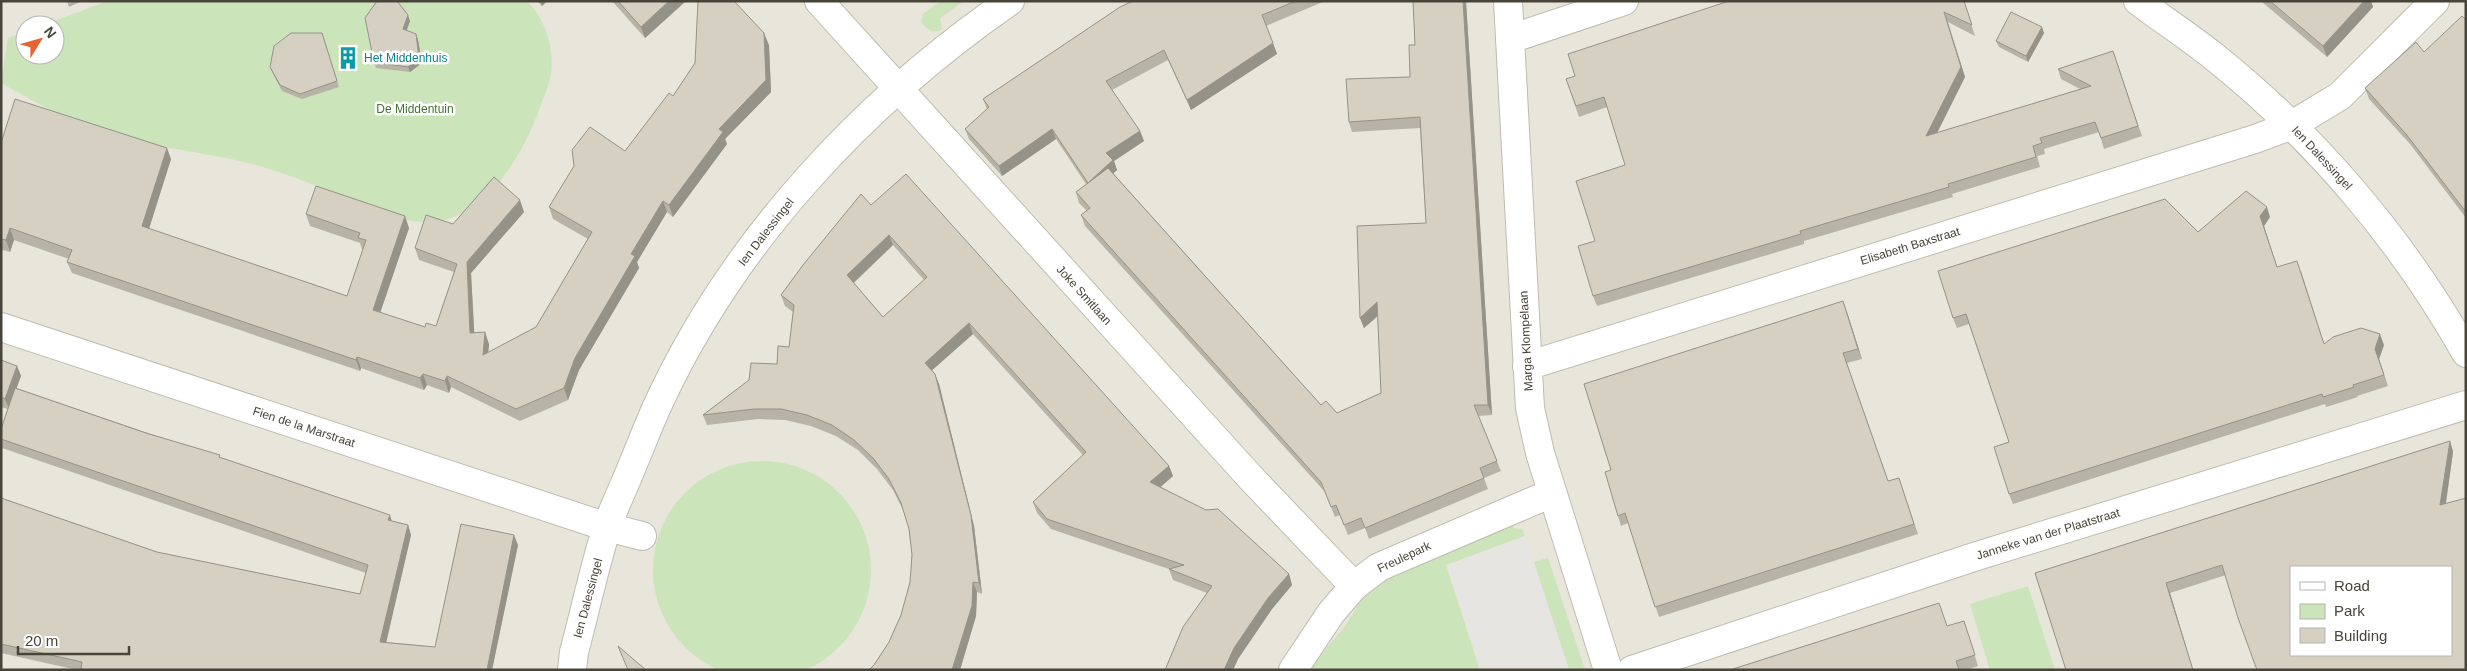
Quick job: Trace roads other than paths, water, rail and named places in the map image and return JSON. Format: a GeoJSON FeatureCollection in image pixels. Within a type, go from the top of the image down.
{"type":"FeatureCollection","features":[{"type":"Feature","properties":{"kind":"street","name":"Joke Smitlaan"},"geometry":{"type":"LineString","coordinates":[[819,1],[1250,477],[1354,586]]}},
{"type":"Feature","properties":{"kind":"street","name":"Ien Dalessingel"},"geometry":{"type":"LineString","coordinates":[[572,670],[574,652],[607,527],[659,400],[689,344],[722,290],[775,218],[827,158],[898,88],[937,54],[1010,1]]}},
{"type":"Feature","properties":{"kind":"street","name":"Marga Klompélaan"},"geometry":{"type":"LineString","coordinates":[[1508,1],[1530,408],[1540,453],[1608,670]]}},
{"type":"Feature","properties":{"kind":"street"},"geometry":{"type":"LineString","coordinates":[[1510,39],[1624,1]]}},
{"type":"Feature","properties":{"kind":"street","name":"Ien Dalessingel"},"geometry":{"type":"LineString","coordinates":[[2138,1],[2212,54],[2292,125],[2349,187],[2402,253],[2466,353]]}},
{"type":"Feature","properties":{"kind":"street","name":"Elisabeth Baxstraat"},"geometry":{"type":"LineString","coordinates":[[1528,366],[2246,142],[2292,125],[2340,96],[2435,1]]}},
{"type":"Feature","properties":{"kind":"street","name":"Fien de la Marstraat"},"geometry":{"type":"LineString","coordinates":[[1,327],[607,527]]}},
{"type":"Feature","properties":{"kind":"street","name":"Janneke van der Plaatstraat"},"geometry":{"type":"LineString","coordinates":[[1632,670],[1977,556],[2466,405]]}},
{"type":"Feature","properties":{"kind":"street","name":"Freulepark"},"geometry":{"type":"LineString","coordinates":[[1293,670],[1331,613],[1354,586],[1379,567],[1552,493]]}},
{"type":"Feature","properties":{"kind":"street"},"geometry":{"type":"LineString","coordinates":[[607,527],[642,536]]}},
{"type":"Feature","properties":{"kind":"place","name":"Het Middenhuis"},"geometry":{"type":"Point","coordinates":[348,58]}},
{"type":"Feature","properties":{"kind":"park label","name":"De Middentuin"},"geometry":{"type":"Point","coordinates":[415,109]}}]}
